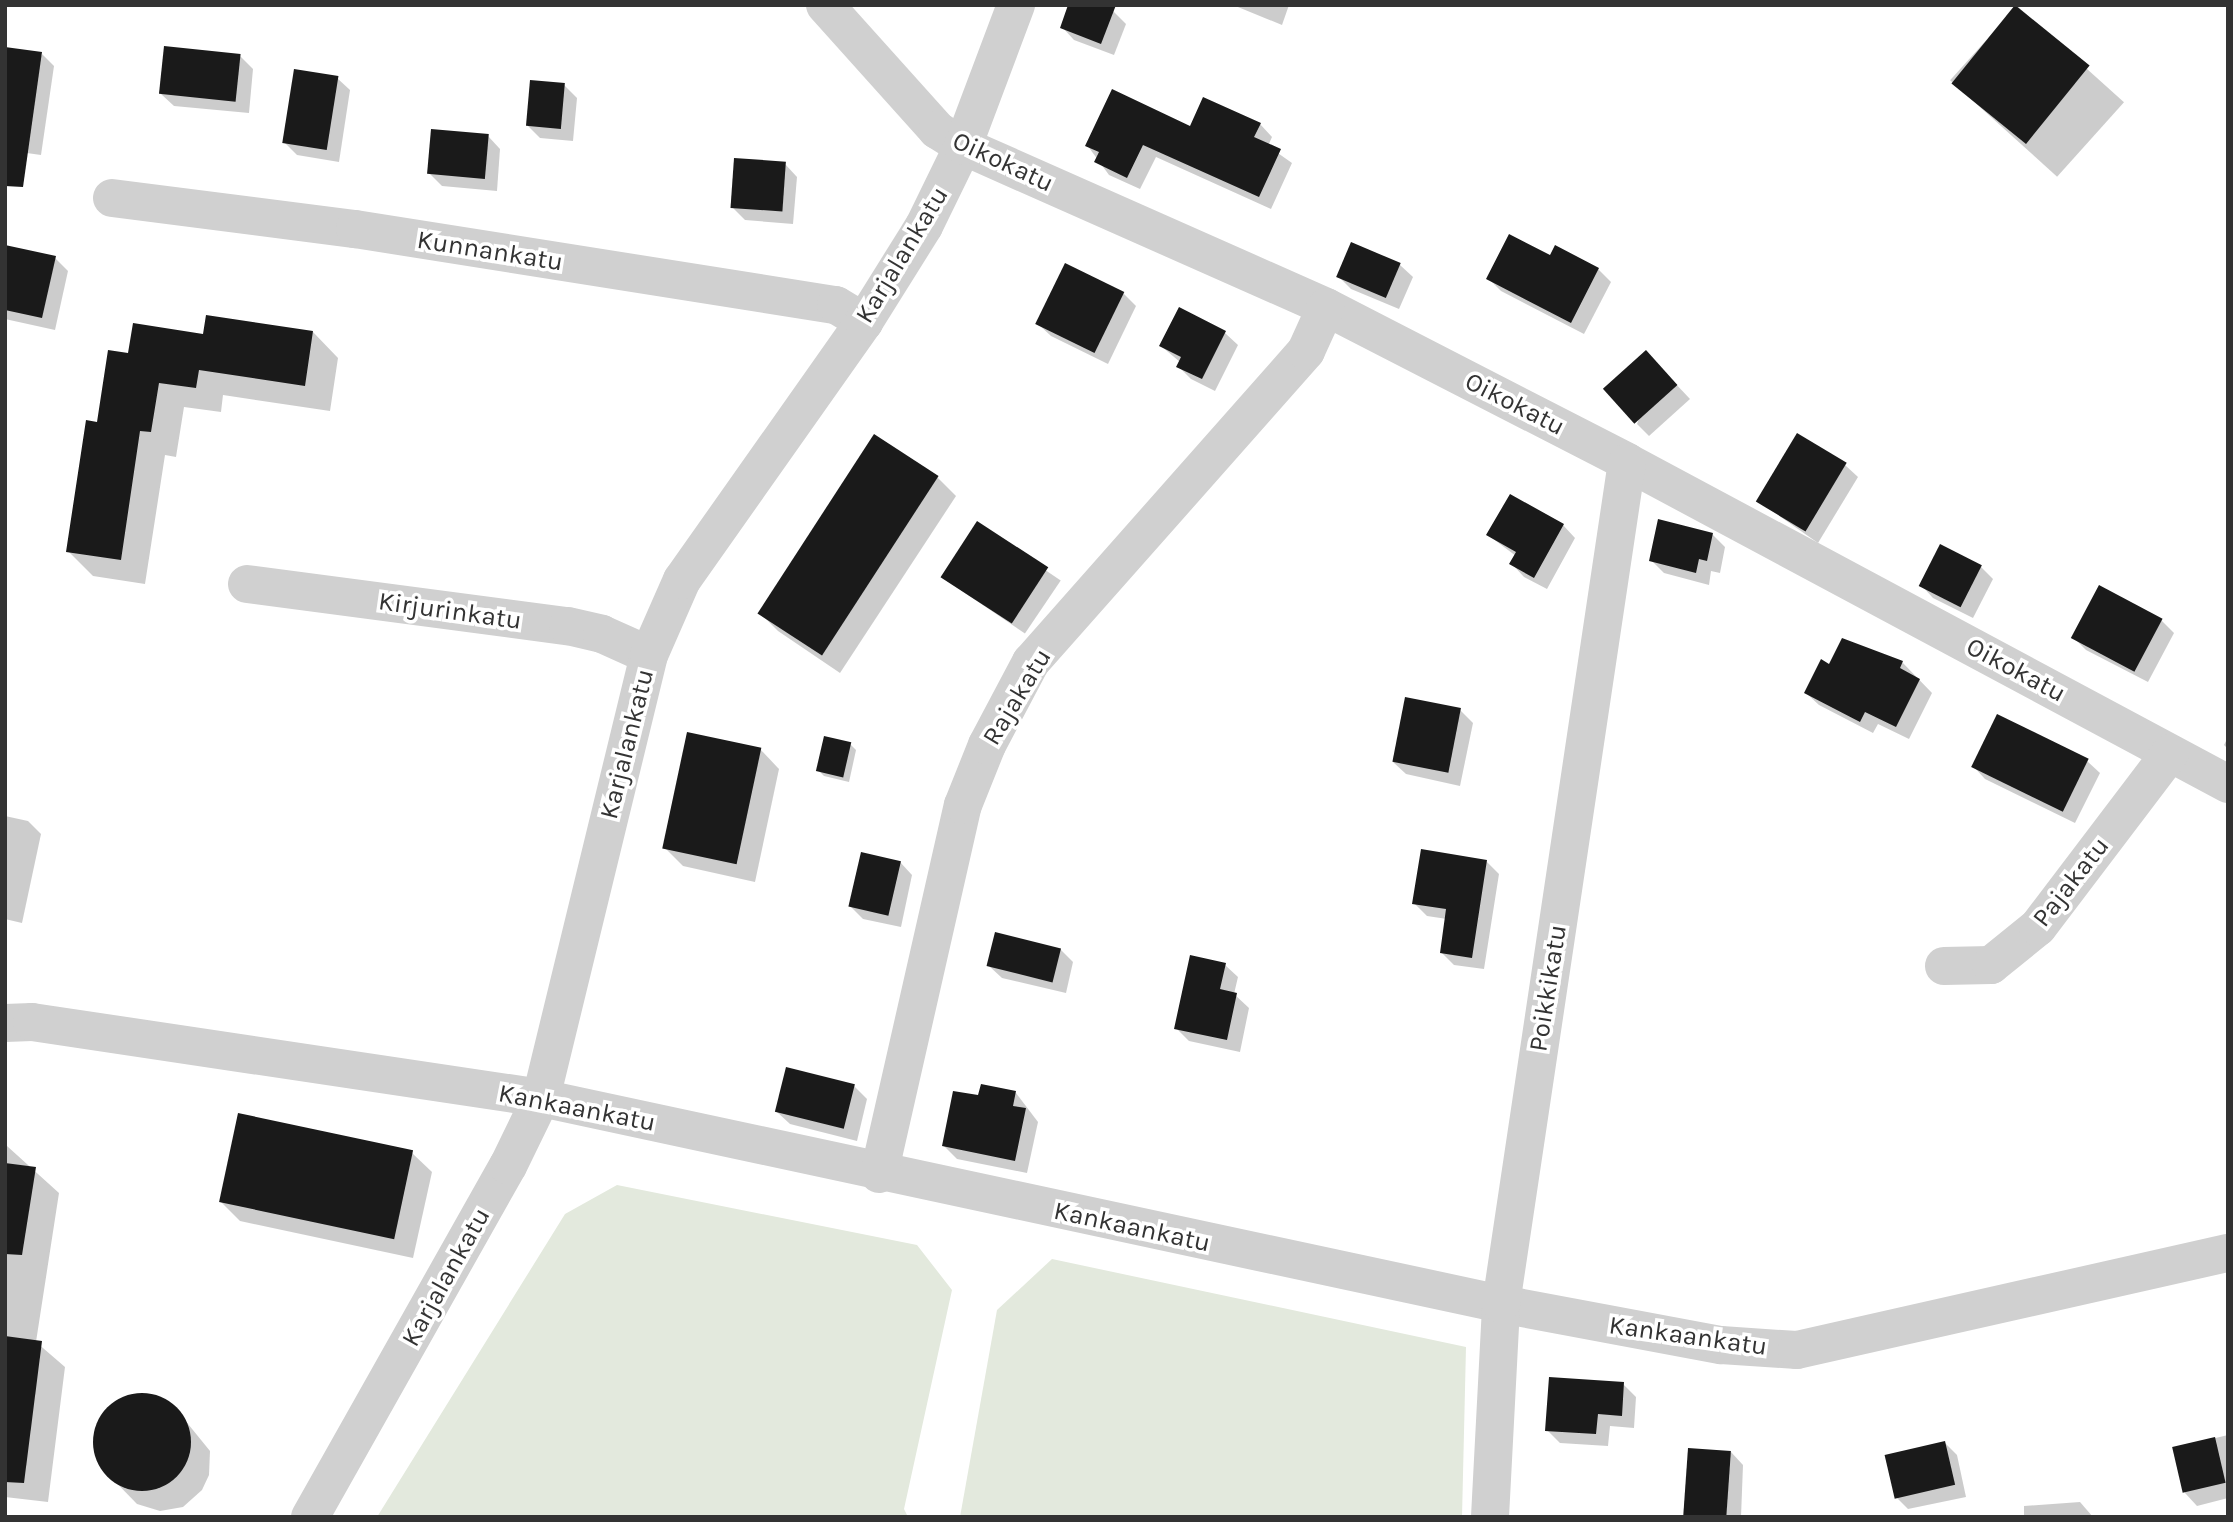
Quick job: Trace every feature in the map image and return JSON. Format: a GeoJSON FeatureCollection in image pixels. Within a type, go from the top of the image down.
{"type":"FeatureCollection","features":[{"type":"Feature","properties":{"kind":"street","name":"Oikokatu"},"geometry":{"type":"LineString","coordinates":[[825,5],[937,130],[962,146],[1326,307],[1627,461],[2228,784]]}},
{"type":"Feature","properties":{"kind":"street","name":"Karjalankatu"},"geometry":{"type":"LineString","coordinates":[[310,1517],[508,1166],[541,1098],[649,655],[682,580],[864,322],[923,226],[962,146],[1016,5]]}},
{"type":"Feature","properties":{"kind":"street","name":"Kunnankatu"},"geometry":{"type":"LineString","coordinates":[[112,198],[355,229],[836,305],[864,322]]}},
{"type":"Feature","properties":{"kind":"street","name":"Rajakatu"},"geometry":{"type":"LineString","coordinates":[[879,1174],[963,806],[987,745],[1031,662],[1306,351],[1326,307]]}},
{"type":"Feature","properties":{"kind":"street","name":"Poikkikatu"},"geometry":{"type":"LineString","coordinates":[[1490,1517],[1501,1304],[1627,461]]}},
{"type":"Feature","properties":{"kind":"street","name":"Kirjurinkatu"},"geometry":{"type":"LineString","coordinates":[[247,584],[569,626],[602,634],[649,655]]}},
{"type":"Feature","properties":{"kind":"street","name":"Pajakatu"},"geometry":{"type":"LineString","coordinates":[[1944,966],[1991,965],[2038,927],[2171,753]]}},
{"type":"Feature","properties":{"kind":"street","name":"Kankaankatu"},"geometry":{"type":"LineString","coordinates":[[14,1018],[541,1098],[879,1174],[1501,1304],[1721,1345],[1797,1350],[2228,1253]]}},
{"type":"Feature","properties":{"kind":"shaded area"},"geometry":{"type":"Polygon","coordinates":[[[617,1185],[917,1245],[952,1290],[904,1509],[908,1517],[377,1517],[565,1214],[617,1185]]]}},
{"type":"Feature","properties":{"kind":"shaded area"},"geometry":{"type":"Polygon","coordinates":[[[1052,1259],[1466,1347],[1462,1517],[960,1517],[997,1310],[1052,1259]]]}},
{"type":"Feature","properties":{"kind":"building"},"geometry":{"type":"Polygon","coordinates":[[[1068,5],[1116,5],[1101,44],[1060,28],[1068,5]]]}},
{"type":"Feature","properties":{"kind":"building"},"geometry":{"type":"Polygon","coordinates":[[[2015,5],[2090,65],[2026,144],[1951,83],[2015,5]]]}},
{"type":"Feature","properties":{"kind":"building"},"geometry":{"type":"Polygon","coordinates":[[[164,46],[241,54],[236,102],[159,94],[164,46]]]}},
{"type":"Feature","properties":{"kind":"building"},"geometry":{"type":"Polygon","coordinates":[[[5,47],[42,52],[23,187],[5,186],[5,47]]]}},
{"type":"Feature","properties":{"kind":"building"},"geometry":{"type":"Polygon","coordinates":[[[294,69],[338,76],[327,150],[282,143],[294,69]]]}},
{"type":"Feature","properties":{"kind":"building"},"geometry":{"type":"Polygon","coordinates":[[[530,80],[565,83],[561,129],[526,126],[530,80]]]}},
{"type":"Feature","properties":{"kind":"building"},"geometry":{"type":"Polygon","coordinates":[[[1112,89],[1190,126],[1203,97],[1261,123],[1254,137],[1281,149],[1259,197],[1143,145],[1127,178],[1094,162],[1099,152],[1085,146],[1112,89]]]}},
{"type":"Feature","properties":{"kind":"building"},"geometry":{"type":"Polygon","coordinates":[[[431,129],[489,134],[485,179],[427,174],[431,129]]]}},
{"type":"Feature","properties":{"kind":"building"},"geometry":{"type":"Polygon","coordinates":[[[734,158],[786,162],[782,212],[731,208],[734,158]]]}},
{"type":"Feature","properties":{"kind":"building"},"geometry":{"type":"Polygon","coordinates":[[[1509,234],[1550,255],[1555,245],[1599,268],[1571,323],[1486,279],[1509,234]]]}},
{"type":"Feature","properties":{"kind":"building"},"geometry":{"type":"Polygon","coordinates":[[[1351,242],[1401,263],[1386,298],[1336,277],[1351,242]]]}},
{"type":"Feature","properties":{"kind":"building"},"geometry":{"type":"Polygon","coordinates":[[[5,245],[56,256],[42,318],[5,310],[5,245]]]}},
{"type":"Feature","properties":{"kind":"building"},"geometry":{"type":"Polygon","coordinates":[[[1065,263],[1124,292],[1095,353],[1035,324],[1065,263]]]}},
{"type":"Feature","properties":{"kind":"building"},"geometry":{"type":"Polygon","coordinates":[[[1179,307],[1226,331],[1202,379],[1176,367],[1181,357],[1159,346],[1179,307]]]}},
{"type":"Feature","properties":{"kind":"building"},"geometry":{"type":"Polygon","coordinates":[[[206,315],[313,331],[305,386],[199,370],[196,388],[159,383],[151,432],[140,431],[121,560],[66,552],[86,420],[97,422],[108,350],[128,353],[133,323],[203,334],[206,315]]]}},
{"type":"Feature","properties":{"kind":"building"},"geometry":{"type":"Polygon","coordinates":[[[1646,350],[1677,385],[1634,424],[1603,389],[1646,350]]]}},
{"type":"Feature","properties":{"kind":"building"},"geometry":{"type":"Polygon","coordinates":[[[1797,433],[1847,463],[1806,531],[1756,502],[1797,433]]]}},
{"type":"Feature","properties":{"kind":"building"},"geometry":{"type":"Polygon","coordinates":[[[874,434],[939,476],[822,655],[757,613],[874,434]]]}},
{"type":"Feature","properties":{"kind":"building"},"geometry":{"type":"Polygon","coordinates":[[[1510,494],[1564,524],[1534,578],[1509,564],[1516,552],[1486,535],[1510,494]]]}},
{"type":"Feature","properties":{"kind":"building"},"geometry":{"type":"Polygon","coordinates":[[[1658,519],[1713,533],[1707,561],[1699,559],[1696,573],[1649,561],[1658,519]]]}},
{"type":"Feature","properties":{"kind":"building"},"geometry":{"type":"Polygon","coordinates":[[[977,521],[1048,567],[1012,623],[941,577],[977,521]]]}},
{"type":"Feature","properties":{"kind":"building"},"geometry":{"type":"Polygon","coordinates":[[[1940,544],[1982,565],[1961,607],[1919,586],[1940,544]]]}},
{"type":"Feature","properties":{"kind":"building"},"geometry":{"type":"Polygon","coordinates":[[[2099,585],[2163,619],[2134,672],[2071,638],[2099,585]]]}},
{"type":"Feature","properties":{"kind":"building"},"geometry":{"type":"Polygon","coordinates":[[[1842,638],[1903,661],[1900,668],[1920,679],[1896,727],[1865,712],[1860,722],[1804,693],[1821,659],[1829,664],[1842,638]]]}},
{"type":"Feature","properties":{"kind":"building"},"geometry":{"type":"Polygon","coordinates":[[[1405,697],[1461,708],[1448,773],[1392,762],[1405,697]]]}},
{"type":"Feature","properties":{"kind":"building"},"geometry":{"type":"Polygon","coordinates":[[[1997,714],[2089,759],[2063,812],[1971,767],[1997,714]]]}},
{"type":"Feature","properties":{"kind":"building"},"geometry":{"type":"Polygon","coordinates":[[[687,732],[761,748],[737,864],[662,848],[687,732]]]}},
{"type":"Feature","properties":{"kind":"building"},"geometry":{"type":"Polygon","coordinates":[[[824,736],[851,742],[843,777],[816,771],[824,736]]]}},
{"type":"Feature","properties":{"kind":"building"},"geometry":{"type":"Polygon","coordinates":[[[1421,849],[1487,860],[1472,958],[1440,953],[1446,909],[1412,904],[1421,849]]]}},
{"type":"Feature","properties":{"kind":"building"},"geometry":{"type":"Polygon","coordinates":[[[861,852],[901,861],[888,916],[848,907],[861,852]]]}},
{"type":"Feature","properties":{"kind":"building"},"geometry":{"type":"Polygon","coordinates":[[[995,932],[1061,948],[1053,982],[987,966],[995,932]]]}},
{"type":"Feature","properties":{"kind":"building"},"geometry":{"type":"Polygon","coordinates":[[[1190,955],[1226,963],[1220,989],[1237,993],[1227,1040],[1174,1029],[1190,955]]]}},
{"type":"Feature","properties":{"kind":"building"},"geometry":{"type":"Polygon","coordinates":[[[786,1067],[855,1084],[844,1129],[775,1112],[786,1067]]]}},
{"type":"Feature","properties":{"kind":"building"},"geometry":{"type":"Polygon","coordinates":[[[981,1084],[1016,1091],[1013,1106],[1026,1108],[1015,1161],[942,1146],[953,1091],[978,1095],[981,1084]]]}},
{"type":"Feature","properties":{"kind":"building"},"geometry":{"type":"Polygon","coordinates":[[[238,1113],[413,1150],[394,1239],[219,1202],[238,1113]]]}},
{"type":"Feature","properties":{"kind":"building"},"geometry":{"type":"Polygon","coordinates":[[[5,1163],[36,1167],[22,1255],[5,1254],[5,1163]]]}},
{"type":"Feature","properties":{"kind":"building"},"geometry":{"type":"Polygon","coordinates":[[[5,1336],[42,1341],[24,1483],[5,1482],[5,1336]]]}},
{"type":"Feature","properties":{"kind":"building"},"geometry":{"type":"Polygon","coordinates":[[[1549,1377],[1624,1382],[1622,1416],[1598,1414],[1596,1434],[1545,1431],[1549,1377]]]}},
{"type":"Feature","properties":{"kind":"building"},"geometry":{"type":"Polygon","coordinates":[[[142,1393],[161,1396],[177,1407],[188,1423],[191,1442],[188,1461],[177,1477],[161,1488],[142,1491],[123,1488],[107,1477],[96,1461],[93,1442],[96,1423],[107,1407],[123,1396],[142,1393]]]}},
{"type":"Feature","properties":{"kind":"building"},"geometry":{"type":"Polygon","coordinates":[[[2215,1437],[2226,1483],[2183,1493],[2172,1447],[2215,1437]]]}},
{"type":"Feature","properties":{"kind":"building"},"geometry":{"type":"Polygon","coordinates":[[[1945,1441],[1955,1485],[1895,1499],[1885,1455],[1945,1441]]]}},
{"type":"Feature","properties":{"kind":"building"},"geometry":{"type":"Polygon","coordinates":[[[1688,1448],[1731,1451],[1726,1517],[1683,1517],[1688,1448]]]}}]}
